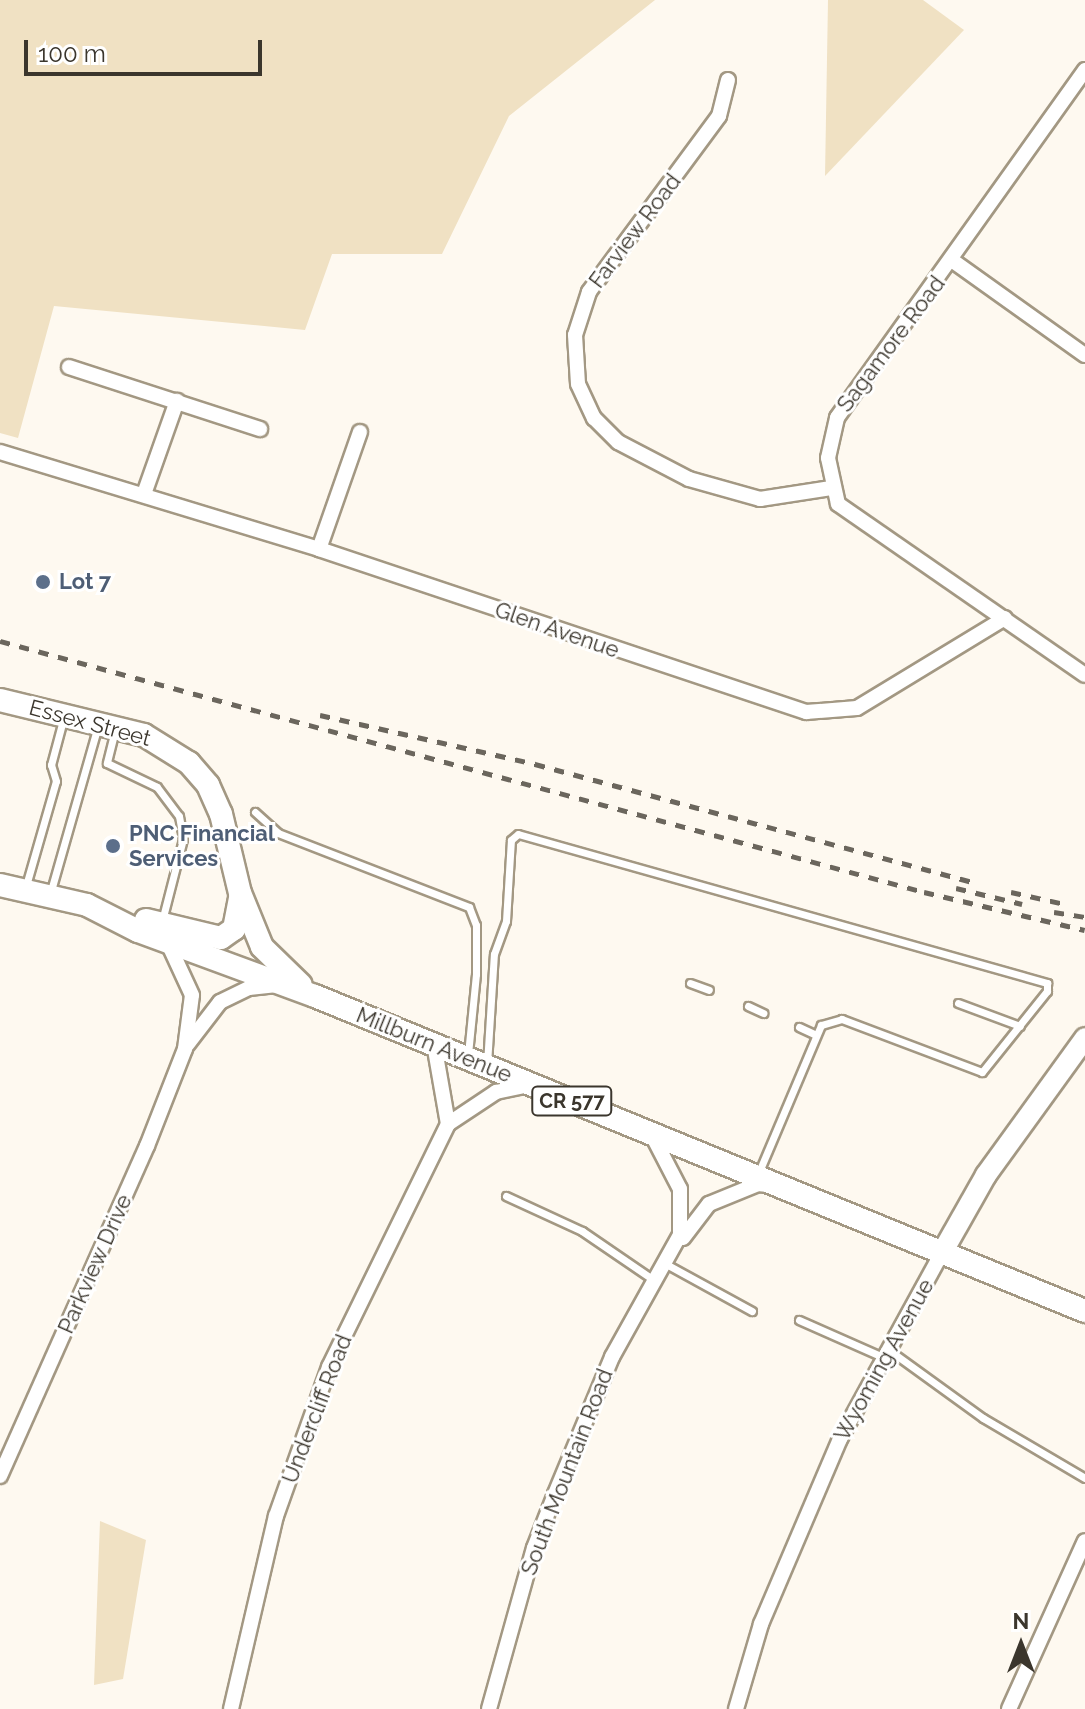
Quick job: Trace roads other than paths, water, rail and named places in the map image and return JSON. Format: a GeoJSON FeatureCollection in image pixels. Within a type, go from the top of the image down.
{"type":"FeatureCollection","features":[{"type":"Feature","properties":{"kind":"main road","name":"Essex Street"},"geometry":{"type":"LineString","coordinates":[[0,700],[108,725],[171,749],[208,785],[223,823],[240,893],[271,961],[315,996]]}},
{"type":"Feature","properties":{"kind":"main road"},"geometry":{"type":"LineString","coordinates":[[0,885],[87,905],[165,933],[207,937],[228,935],[238,919],[240,893]]}},
{"type":"Feature","properties":{"kind":"main road","name":"Millburn Avenue"},"geometry":{"type":"LineString","coordinates":[[165,933],[279,984],[434,1044],[1085,1311]]}},
{"type":"Feature","properties":{"kind":"main road","name":"Wyoming Avenue"},"geometry":{"type":"LineString","coordinates":[[943,1251],[986,1175],[1085,1038]]}},
{"type":"Feature","properties":{"kind":"street","name":"Sagamore Road"},"geometry":{"type":"LineString","coordinates":[[831,488],[829,445],[837,418],[953,261],[1085,70]]}},
{"type":"Feature","properties":{"kind":"street","name":"Farview Road"},"geometry":{"type":"LineString","coordinates":[[728,80],[719,116],[589,292],[575,335],[578,384],[594,418],[618,442],[689,479],[760,499],[831,488]]}},
{"type":"Feature","properties":{"kind":"street"},"geometry":{"type":"LineString","coordinates":[[953,261],[1085,355]]}},
{"type":"Feature","properties":{"kind":"street"},"geometry":{"type":"LineString","coordinates":[[69,367],[260,429]]}},
{"type":"Feature","properties":{"kind":"street"},"geometry":{"type":"LineString","coordinates":[[144,494],[177,401]]}},
{"type":"Feature","properties":{"kind":"street"},"geometry":{"type":"LineString","coordinates":[[319,549],[360,432]]}},
{"type":"Feature","properties":{"kind":"street","name":"Glen Avenue"},"geometry":{"type":"LineString","coordinates":[[0,452],[319,549],[787,707],[825,714],[857,708],[1005,618]]}},
{"type":"Feature","properties":{"kind":"street"},"geometry":{"type":"LineString","coordinates":[[831,488],[838,504],[1085,675]]}},
{"type":"Feature","properties":{"kind":"street","name":"Parkview Drive"},"geometry":{"type":"LineString","coordinates":[[0,1476],[147,1146],[185,1049],[192,995],[165,933]]}},
{"type":"Feature","properties":{"kind":"street","name":"Parkview Drive"},"geometry":{"type":"LineString","coordinates":[[185,1049],[220,1002],[249,988],[279,984]]}},
{"type":"Feature","properties":{"kind":"street"},"geometry":{"type":"LineString","coordinates":[[434,1044],[448,1124],[496,1092],[530,1085]]}},
{"type":"Feature","properties":{"kind":"street","name":"Undercliff Road"},"geometry":{"type":"LineString","coordinates":[[231,1709],[276,1516],[329,1367],[448,1124]]}},
{"type":"Feature","properties":{"kind":"street","name":"South Mountain Road"},"geometry":{"type":"LineString","coordinates":[[650,1133],[683,1198],[676,1249]]}},
{"type":"Feature","properties":{"kind":"street","name":"South Mountain Road"},"geometry":{"type":"LineString","coordinates":[[489,1709],[544,1521],[612,1357],[655,1281],[709,1204],[758,1184],[783,1187]]}},
{"type":"Feature","properties":{"kind":"street","name":"Wyoming Avenue"},"geometry":{"type":"LineString","coordinates":[[736,1709],[761,1624],[840,1439],[943,1251]]}},
{"type":"Feature","properties":{"kind":"street"},"geometry":{"type":"LineString","coordinates":[[1009,1709],[1085,1541]]}},
{"type":"Feature","properties":{"kind":"lane"},"geometry":{"type":"LineString","coordinates":[[25,891],[56,781],[51,765],[64,714]]}},
{"type":"Feature","properties":{"kind":"lane"},"geometry":{"type":"LineString","coordinates":[[108,725],[107,763],[157,787],[179,816],[183,839],[165,933]]}},
{"type":"Feature","properties":{"kind":"lane"},"geometry":{"type":"LineString","coordinates":[[49,896],[108,725]]}},
{"type":"Feature","properties":{"kind":"lane"},"geometry":{"type":"LineString","coordinates":[[255,812],[278,833],[460,900],[469,907],[476,925],[477,1062]]}},
{"type":"Feature","properties":{"kind":"lane"},"geometry":{"type":"LineString","coordinates":[[477,1062],[494,954],[507,911],[511,840],[518,834],[1043,979],[1047,991],[990,1067],[977,1073],[842,1019],[821,1025],[757,1176]]}},
{"type":"Feature","properties":{"kind":"lane"},"geometry":{"type":"LineString","coordinates":[[690,983],[709,990]]}},
{"type":"Feature","properties":{"kind":"lane"},"geometry":{"type":"LineString","coordinates":[[958,1003],[1020,1026]]}},
{"type":"Feature","properties":{"kind":"lane"},"geometry":{"type":"LineString","coordinates":[[748,1006],[763,1013]]}},
{"type":"Feature","properties":{"kind":"lane"},"geometry":{"type":"LineString","coordinates":[[799,1027],[816,1035]]}},
{"type":"Feature","properties":{"kind":"lane"},"geometry":{"type":"LineString","coordinates":[[506,1196],[582,1231],[655,1281]]}},
{"type":"Feature","properties":{"kind":"lane"},"geometry":{"type":"LineString","coordinates":[[666,1264],[752,1311]]}},
{"type":"Feature","properties":{"kind":"lane"},"geometry":{"type":"LineString","coordinates":[[799,1320],[887,1354],[983,1418],[1085,1478]]}},
{"type":"Feature","properties":{"kind":"railway"},"geometry":{"type":"LineString","coordinates":[[0,641],[924,892],[1085,930]]}},
{"type":"Feature","properties":{"kind":"railway"},"geometry":{"type":"LineString","coordinates":[[320,715],[535,764],[972,882]]}},
{"type":"Feature","properties":{"kind":"railway"},"geometry":{"type":"LineString","coordinates":[[956,888],[1022,904]]}},
{"type":"Feature","properties":{"kind":"railway"},"geometry":{"type":"LineString","coordinates":[[1011,892],[1069,905]]}},
{"type":"Feature","properties":{"kind":"railway"},"geometry":{"type":"LineString","coordinates":[[1054,912],[1085,917]]}},
{"type":"Feature","properties":{"kind":"place","name":"Lot 7"},"geometry":{"type":"Point","coordinates":[43,582]}},
{"type":"Feature","properties":{"kind":"place","name":"PNC Financial Services"},"geometry":{"type":"Point","coordinates":[113,846]}}]}
